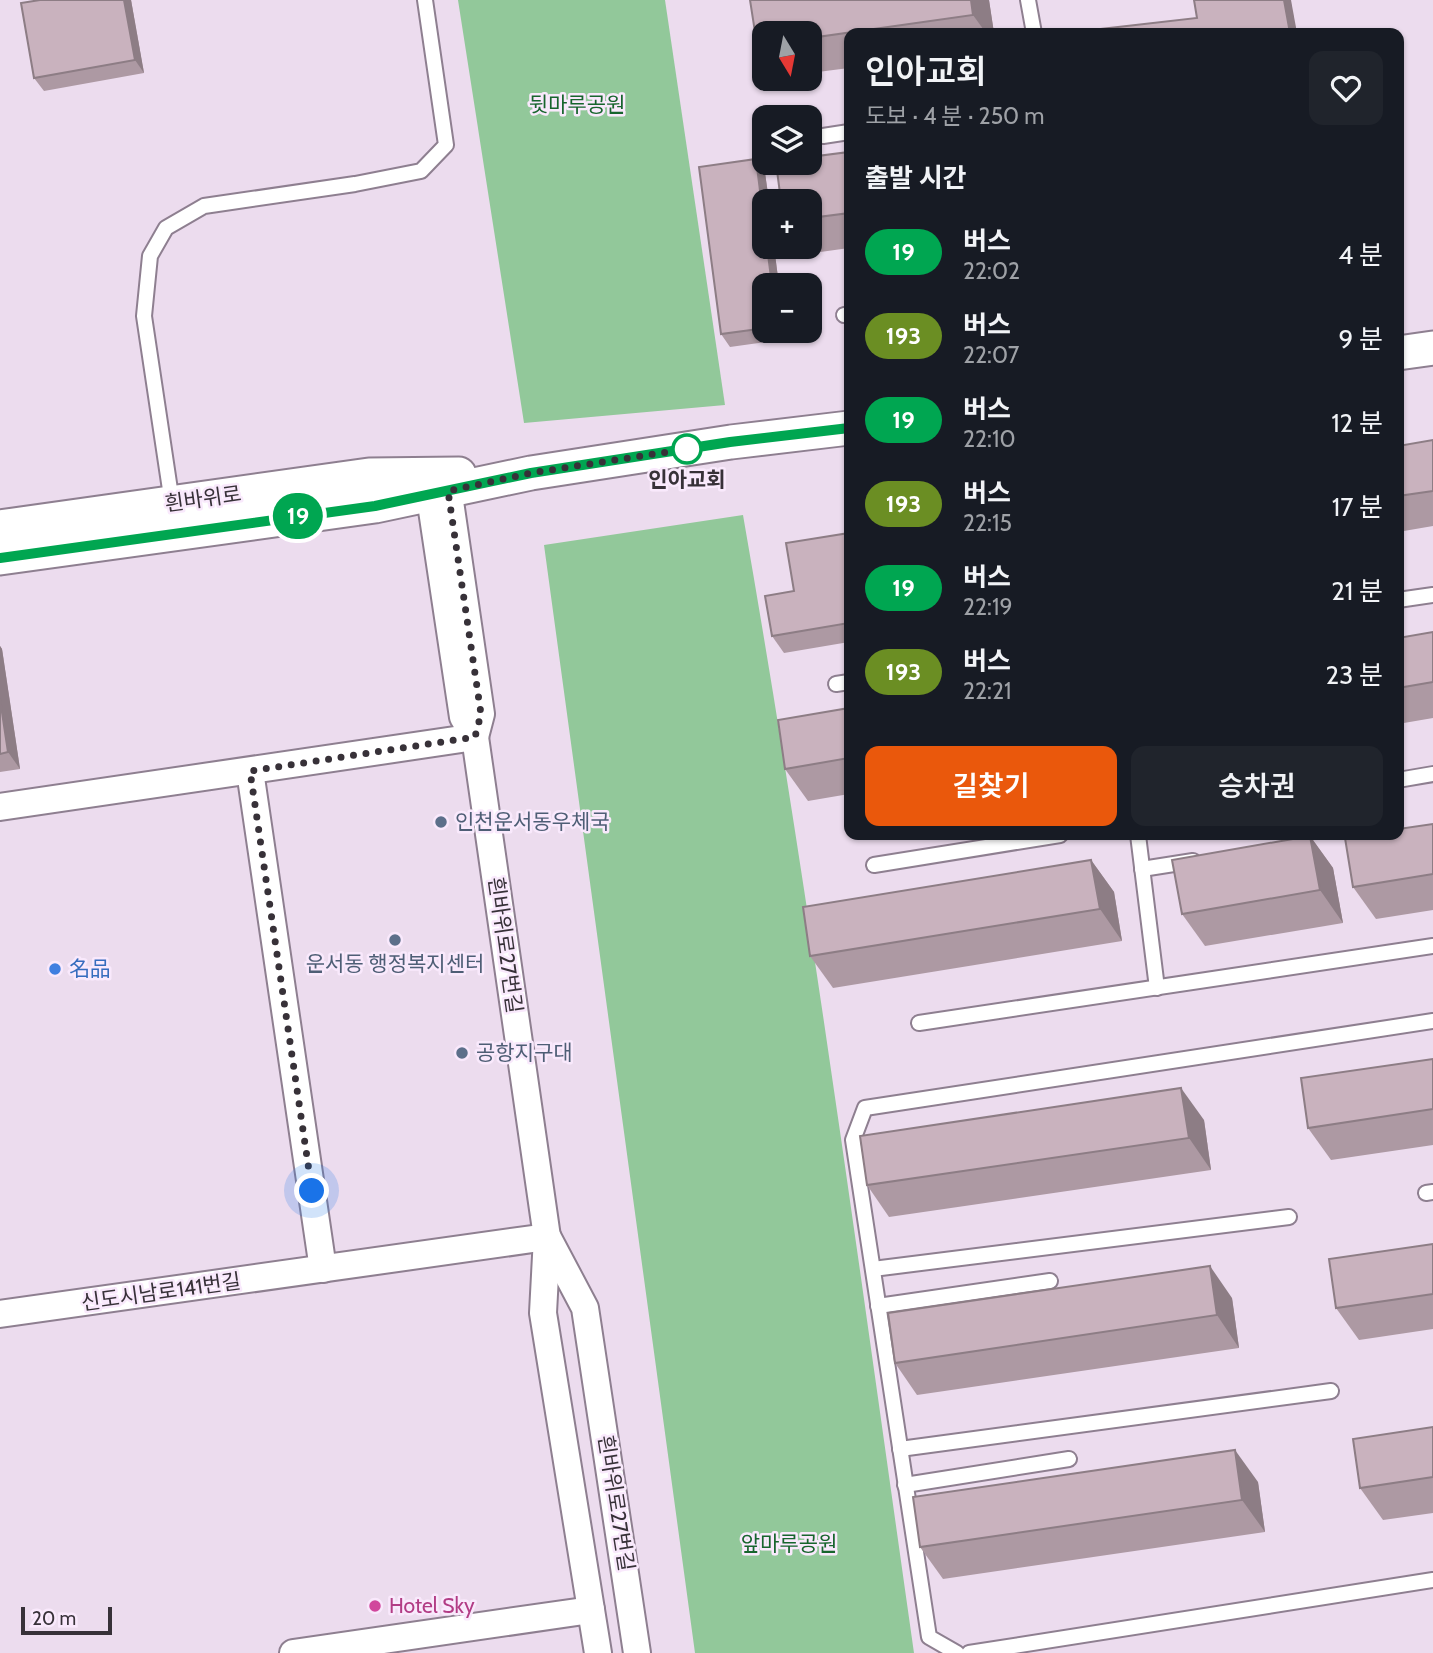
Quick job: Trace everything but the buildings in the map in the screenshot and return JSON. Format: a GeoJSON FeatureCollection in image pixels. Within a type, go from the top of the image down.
{"type":"FeatureCollection","features":[{"type":"Feature","properties":{"kind":"street"},"geometry":{"type":"LineString","coordinates":[[1404,352],[1433,348]]}},
{"type":"Feature","properties":{"kind":"street","name":"흰바위로"},"geometry":{"type":"LineString","coordinates":[[0,527],[369,475],[438,483],[531,473],[730,442],[844,429]]}},
{"type":"Feature","properties":{"kind":"street","name":"흰바위로"},"geometry":{"type":"LineString","coordinates":[[0,558],[375,506],[438,483]]}},
{"type":"Feature","properties":{"kind":"street","name":"흰바위로27번길"},"geometry":{"type":"LineString","coordinates":[[438,483],[481,714],[475,737],[547,1237],[543,1313],[598,1653]]}},
{"type":"Feature","properties":{"kind":"street"},"geometry":{"type":"LineString","coordinates":[[0,807],[475,737]]}},
{"type":"Feature","properties":{"kind":"street"},"geometry":{"type":"LineString","coordinates":[[250,771],[323,1269]]}},
{"type":"Feature","properties":{"kind":"street","name":"흰바위로27번길"},"geometry":{"type":"LineString","coordinates":[[547,1237],[585,1308],[637,1653]]}},
{"type":"Feature","properties":{"kind":"street","name":"신도시남로141번길"},"geometry":{"type":"LineString","coordinates":[[0,1314],[547,1237]]}},
{"type":"Feature","properties":{"kind":"street"},"geometry":{"type":"LineString","coordinates":[[293,1653],[591,1610]]}},
{"type":"Feature","properties":{"kind":"lane"},"geometry":{"type":"LineString","coordinates":[[172,503],[144,316],[149,256],[166,228],[204,206],[355,184],[421,171],[446,145],[425,0]]}},
{"type":"Feature","properties":{"kind":"lane"},"geometry":{"type":"LineString","coordinates":[[1028,0],[1033,28]]}},
{"type":"Feature","properties":{"kind":"lane"},"geometry":{"type":"LineString","coordinates":[[823,136],[844,133]]}},
{"type":"Feature","properties":{"kind":"lane"},"geometry":{"type":"LineString","coordinates":[[1404,599],[1433,596]]}},
{"type":"Feature","properties":{"kind":"lane"},"geometry":{"type":"LineString","coordinates":[[1404,779],[1433,774]]}},
{"type":"Feature","properties":{"kind":"lane"},"geometry":{"type":"LineString","coordinates":[[874,865],[1029,840]]}},
{"type":"Feature","properties":{"kind":"lane"},"geometry":{"type":"LineString","coordinates":[[1139,840],[1157,988]]}},
{"type":"Feature","properties":{"kind":"lane"},"geometry":{"type":"LineString","coordinates":[[1142,869],[1209,859]]}},
{"type":"Feature","properties":{"kind":"lane"},"geometry":{"type":"LineString","coordinates":[[919,1023],[1433,946]]}},
{"type":"Feature","properties":{"kind":"lane"},"geometry":{"type":"LineString","coordinates":[[957,1653],[929,1637],[853,1140],[864,1108],[1433,1021]]}},
{"type":"Feature","properties":{"kind":"lane"},"geometry":{"type":"LineString","coordinates":[[873,1269],[1289,1217]]}},
{"type":"Feature","properties":{"kind":"lane"},"geometry":{"type":"LineString","coordinates":[[878,1306],[1050,1281]]}},
{"type":"Feature","properties":{"kind":"lane"},"geometry":{"type":"LineString","coordinates":[[900,1449],[1331,1391]]}},
{"type":"Feature","properties":{"kind":"lane"},"geometry":{"type":"LineString","coordinates":[[905,1485],[1069,1459]]}},
{"type":"Feature","properties":{"kind":"lane"},"geometry":{"type":"LineString","coordinates":[[969,1653],[1433,1580]]}},
{"type":"Feature","properties":{"kind":"green space","name":"뒷마루공원"},"geometry":{"type":"Polygon","coordinates":[[[458,0],[665,0],[725,405],[524,423],[458,0]]]}},
{"type":"Feature","properties":{"kind":"green space","name":"앞마루공원"},"geometry":{"type":"Polygon","coordinates":[[[743,515],[812,941],[914,1653],[695,1653],[544,545],[743,515]]]}},
{"type":"Feature","properties":{"kind":"bus line","name":"19"},"geometry":{"type":"LineString","coordinates":[[0,558],[375,506],[531,473],[730,442],[844,429]]}},
{"type":"Feature","properties":{"kind":"place","name":"인아교회"},"geometry":{"type":"Point","coordinates":[687,449]}},
{"type":"Feature","properties":{"kind":"place","name":"인천운서동우체국"},"geometry":{"type":"Point","coordinates":[441,822]}},
{"type":"Feature","properties":{"kind":"place","name":"운서동 행정복지센터"},"geometry":{"type":"Point","coordinates":[395,940]}},
{"type":"Feature","properties":{"kind":"place","name":"名品"},"geometry":{"type":"Point","coordinates":[55,969]}},
{"type":"Feature","properties":{"kind":"place","name":"공항지구대"},"geometry":{"type":"Point","coordinates":[462,1053]}},
{"type":"Feature","properties":{"kind":"place","name":"Hotel Sky"},"geometry":{"type":"Point","coordinates":[375,1606]}},
{"type":"Feature","properties":{"kind":"route"},"geometry":{"type":"LineString","coordinates":[[312,1191],[250,771],[475,737],[481,714],[448,491],[531,473],[687,449]]}}]}
